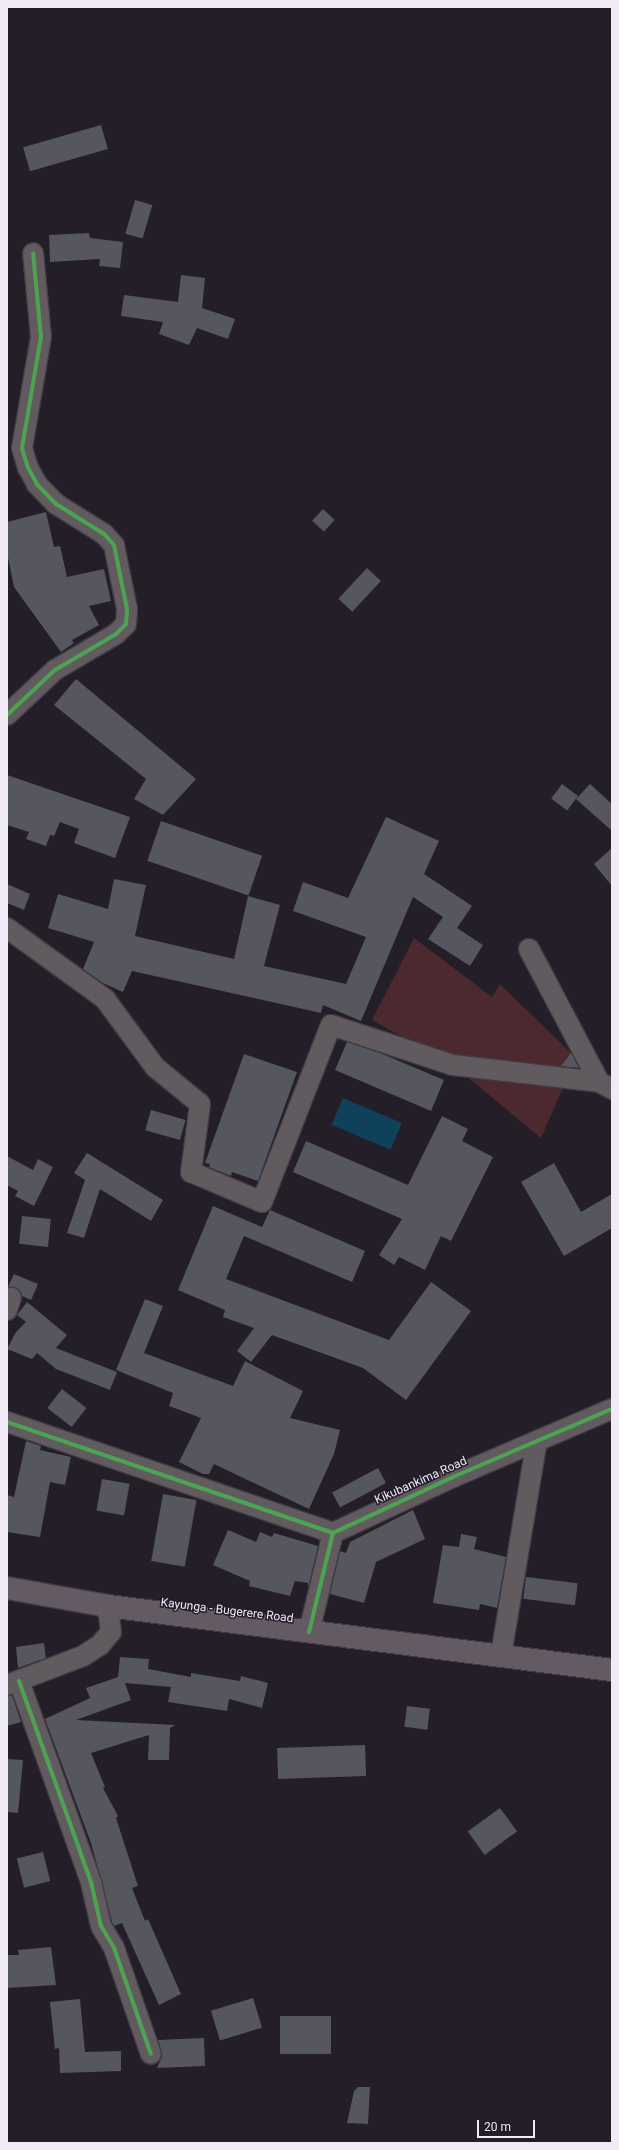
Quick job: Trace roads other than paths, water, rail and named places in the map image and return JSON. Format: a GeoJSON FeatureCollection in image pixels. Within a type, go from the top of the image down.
{"type":"FeatureCollection","features":[{"type":"Feature","properties":{"kind":"main road","name":"Kayunga - Bugerere Road"},"geometry":{"type":"LineString","coordinates":[[7,1588],[108,1606],[612,1670]]}},
{"type":"Feature","properties":{"kind":"street"},"geometry":{"type":"LineString","coordinates":[[7,715],[55,670],[116,634],[126,624],[127,609],[114,545],[104,534],[56,504],[37,484],[28,468],[22,448],[41,337],[33,253]]}},
{"type":"Feature","properties":{"kind":"street"},"geometry":{"type":"LineString","coordinates":[[7,928],[105,999],[155,1067],[200,1104],[191,1172],[262,1202],[331,1025],[453,1065],[605,1086]]}},
{"type":"Feature","properties":{"kind":"street"},"geometry":{"type":"LineString","coordinates":[[528,949],[605,1086]]}},
{"type":"Feature","properties":{"kind":"street","name":"Kikubankima Road"},"geometry":{"type":"LineString","coordinates":[[333,1533],[370,1514],[612,1409]]}},
{"type":"Feature","properties":{"kind":"street"},"geometry":{"type":"LineString","coordinates":[[7,1422],[333,1533],[308,1632]]}},
{"type":"Feature","properties":{"kind":"street"},"geometry":{"type":"LineString","coordinates":[[501,1655],[537,1441]]}},
{"type":"Feature","properties":{"kind":"street"},"geometry":{"type":"LineString","coordinates":[[108,1606],[111,1632],[100,1645],[83,1656],[13,1683],[91,1882],[102,1926],[114,1948],[151,2054]]}},
{"type":"Feature","properties":{"kind":"water"},"geometry":{"type":"Polygon","coordinates":[[[343,1098],[402,1123],[391,1150],[332,1125],[343,1098]]]}}]}
